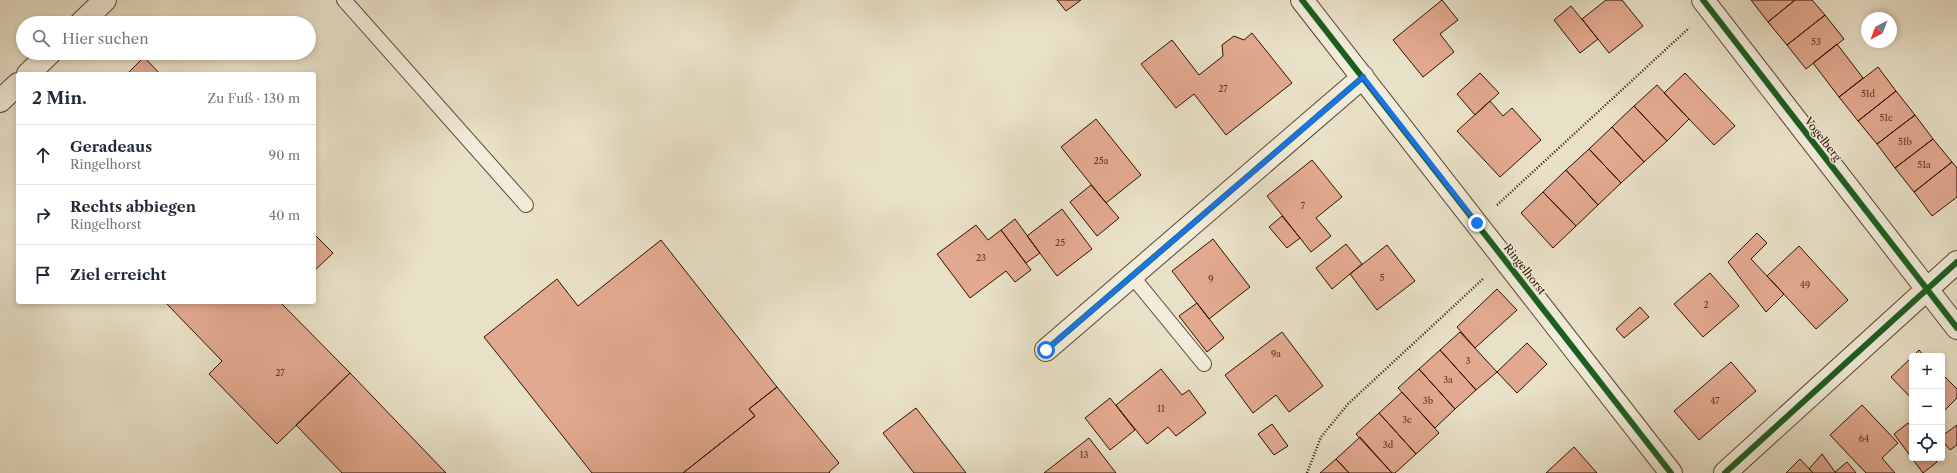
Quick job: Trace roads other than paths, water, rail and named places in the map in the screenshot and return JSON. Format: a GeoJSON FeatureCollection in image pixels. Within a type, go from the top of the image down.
{"type":"FeatureCollection","features":[{"type":"Feature","properties":{"kind":"street"},"geometry":{"type":"LineString","coordinates":[[88,16],[105,0]]}},
{"type":"Feature","properties":{"kind":"street","name":"Ringelhorst"},"geometry":{"type":"LineString","coordinates":[[1302,0],[1671,473]]}},
{"type":"Feature","properties":{"kind":"street","name":"Vogelberg"},"geometry":{"type":"LineString","coordinates":[[1706,5],[1957,328]]}},
{"type":"Feature","properties":{"kind":"street"},"geometry":{"type":"LineString","coordinates":[[30,72],[43,60]]}},
{"type":"Feature","properties":{"kind":"street"},"geometry":{"type":"LineString","coordinates":[[1046,350],[1363,77]]}},
{"type":"Feature","properties":{"kind":"street"},"geometry":{"type":"LineString","coordinates":[[0,101],[16,86]]}},
{"type":"Feature","properties":{"kind":"street"},"geometry":{"type":"LineString","coordinates":[[1725,473],[1957,262]]}},
{"type":"Feature","properties":{"kind":"lane"},"geometry":{"type":"LineString","coordinates":[[344,0],[526,205]]}},
{"type":"Feature","properties":{"kind":"lane"},"geometry":{"type":"LineString","coordinates":[[1132,276],[1204,364]]}}]}
